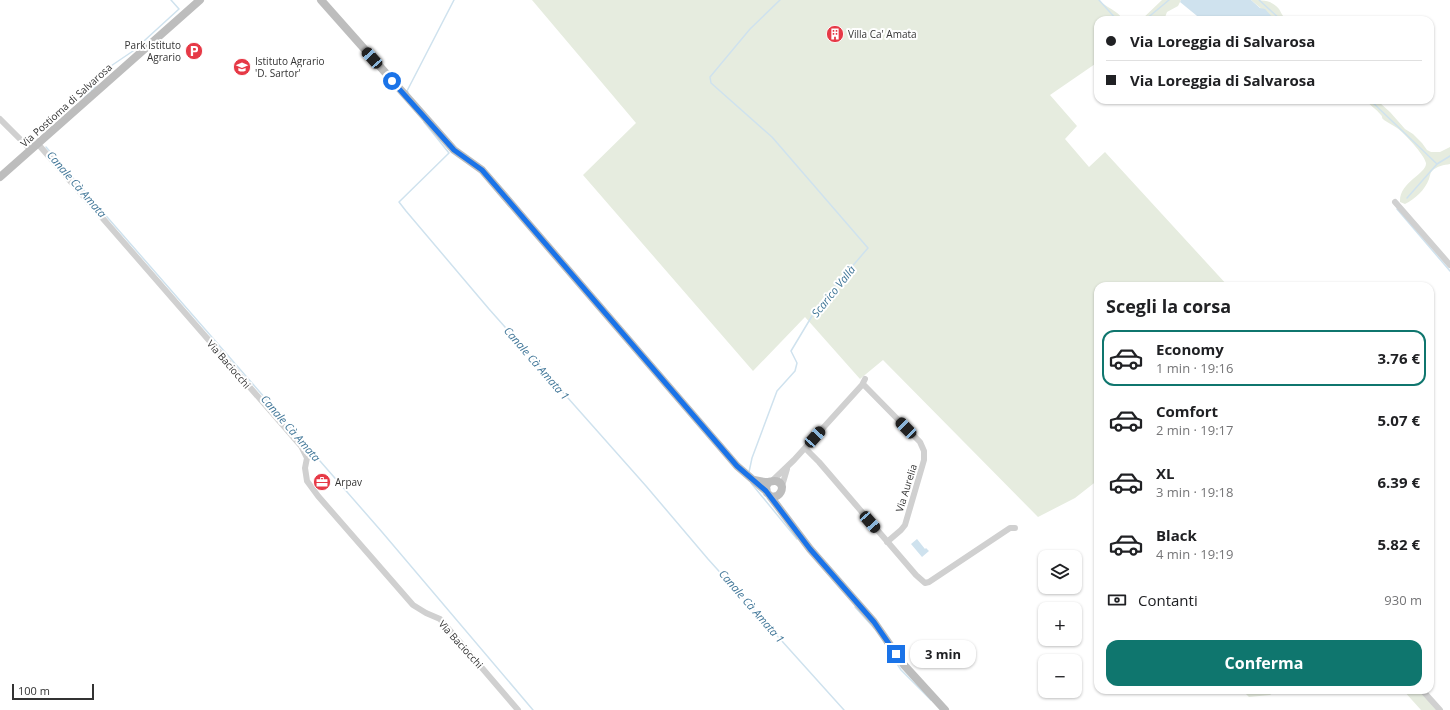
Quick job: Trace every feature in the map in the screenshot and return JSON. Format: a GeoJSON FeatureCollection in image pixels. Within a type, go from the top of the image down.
{"type":"FeatureCollection","features":[{"type":"Feature","properties":{"kind":"street","name":"Via Postioma di Salvarosa"},"geometry":{"type":"LineString","coordinates":[[0,177],[200,0]]}},
{"type":"Feature","properties":{"kind":"street"},"geometry":{"type":"LineString","coordinates":[[321,0],[454,150],[482,170],[737,466],[768,493],[810,549],[874,622],[904,665],[945,710]]}},
{"type":"Feature","properties":{"kind":"street"},"geometry":{"type":"LineString","coordinates":[[0,119],[31,150]]}},
{"type":"Feature","properties":{"kind":"street","name":"Via Baciocchi"},"geometry":{"type":"LineString","coordinates":[[38,144],[300,446],[307,458],[305,468],[307,481],[318,496],[413,605],[440,619],[518,710]]}},
{"type":"Feature","properties":{"kind":"street"},"geometry":{"type":"LineString","coordinates":[[1395,202],[1450,265]]}},
{"type":"Feature","properties":{"kind":"street","name":"Via Aurelia"},"geometry":{"type":"LineString","coordinates":[[805,448],[864,381],[920,442],[924,451],[924,462],[905,525],[887,542]]}},
{"type":"Feature","properties":{"kind":"street"},"geometry":{"type":"LineString","coordinates":[[787,468],[781,489],[775,497],[768,493],[766,486],[770,481],[787,468],[805,448],[819,462],[917,577],[926,583],[1010,528],[1015,528]]}},
{"type":"Feature","properties":{"kind":"street"},"geometry":{"type":"LineString","coordinates":[[751,478],[779,482],[785,514]]}},
{"type":"Feature","properties":{"kind":"street"},"geometry":{"type":"LineString","coordinates":[[1426,694],[1440,710]]}},
{"type":"Feature","properties":{"kind":"shaded area"},"geometry":{"type":"Polygon","coordinates":[[[532,0],[1099,0],[1120,16],[1094,16],[1094,65],[1050,95],[1077,126],[1065,139],[1089,167],[1105,152],[1224,282],[1094,282],[1094,483],[1075,498],[1038,517],[883,360],[860,379],[805,317],[753,371],[583,175],[636,123],[532,0]]]}},
{"type":"Feature","properties":{"kind":"shaded area"},"geometry":{"type":"Polygon","coordinates":[[[1162,0],[1181,0],[1178,6],[1167,12],[1166,16],[1145,16],[1162,0]]]}},
{"type":"Feature","properties":{"kind":"shaded area"},"geometry":{"type":"Polygon","coordinates":[[[1251,0],[1263,0],[1270,2],[1279,9],[1283,16],[1270,16],[1251,0]]]}},
{"type":"Feature","properties":{"kind":"shaded area"},"geometry":{"type":"Polygon","coordinates":[[[1369,104],[1381,104],[1405,129],[1413,134],[1422,143],[1427,150],[1431,152],[1440,152],[1450,147],[1450,164],[1434,169],[1422,190],[1416,197],[1405,204],[1400,202],[1404,189],[1422,171],[1426,163],[1422,154],[1409,139],[1397,128],[1384,120],[1369,104]]]}},
{"type":"Feature","properties":{"kind":"shaded area"},"geometry":{"type":"Polygon","coordinates":[[[1246,694],[1271,694],[1270,695],[1249,697],[1246,694]]]}},
{"type":"Feature","properties":{"kind":"shaded area"},"geometry":{"type":"Polygon","coordinates":[[[1407,694],[1427,694],[1441,710],[1421,710],[1407,694]]]}},
{"type":"Feature","properties":{"kind":"water"},"geometry":{"type":"Polygon","coordinates":[[[1181,0],[1251,0],[1260,8],[1265,9],[1271,16],[1197,16],[1180,2],[1181,0]]]}},
{"type":"Feature","properties":{"kind":"water"},"geometry":{"type":"Polygon","coordinates":[[[917,539],[925,549],[926,548],[929,551],[922,557],[911,544],[917,539]]]}},
{"type":"Feature","properties":{"kind":"waterway"},"geometry":{"type":"LineString","coordinates":[[102,72],[133,51],[179,9],[171,0]]}},
{"type":"Feature","properties":{"kind":"waterway","name":"Canale Cà Amata 1"},"geometry":{"type":"LineString","coordinates":[[408,92],[407,91],[454,0]]}},
{"type":"Feature","properties":{"kind":"waterway","name":"Scarico Vallà"},"geometry":{"type":"LineString","coordinates":[[749,472],[752,458],[777,391],[795,371],[797,363],[791,351],[818,306],[868,248],[772,137],[711,83],[710,77],[750,29],[780,0]]}},
{"type":"Feature","properties":{"kind":"waterway"},"geometry":{"type":"LineString","coordinates":[[1099,0],[1113,16]]}},
{"type":"Feature","properties":{"kind":"waterway"},"geometry":{"type":"LineString","coordinates":[[1150,16],[1169,0]]}},
{"type":"Feature","properties":{"kind":"waterway"},"geometry":{"type":"LineString","coordinates":[[1259,0],[1277,16]]}},
{"type":"Feature","properties":{"kind":"waterway","name":"Canale Cà Amata"},"geometry":{"type":"LineString","coordinates":[[83,99],[96,86]]}},
{"type":"Feature","properties":{"kind":"waterway"},"geometry":{"type":"LineString","coordinates":[[1374,104],[1437,164],[1407,198]]}},
{"type":"Feature","properties":{"kind":"waterway","name":"Canale Cà Amata 1"},"geometry":{"type":"LineString","coordinates":[[424,122],[449,153],[399,202],[489,309],[646,486],[708,559],[844,710]]}},
{"type":"Feature","properties":{"kind":"waterway","name":"Canale Cà Amata"},"geometry":{"type":"LineString","coordinates":[[46,147],[382,532],[533,710]]}},
{"type":"Feature","properties":{"kind":"waterway"},"geometry":{"type":"LineString","coordinates":[[1437,164],[1450,156]]}},
{"type":"Feature","properties":{"kind":"waterway"},"geometry":{"type":"LineString","coordinates":[[1397,209],[1450,271]]}},
{"type":"Feature","properties":{"kind":"waterway","name":"Scarico Vallà"},"geometry":{"type":"LineString","coordinates":[[751,483],[797,539]]}},
{"type":"Feature","properties":{"kind":"waterway","name":"Scarico Vallà"},"geometry":{"type":"LineString","coordinates":[[855,607],[874,628]]}},
{"type":"Feature","properties":{"kind":"waterway","name":"Scarico Vallà"},"geometry":{"type":"LineString","coordinates":[[887,648],[901,670],[931,700]]}},
{"type":"Feature","properties":{"kind":"place","name":"Villa Ca' Amata"},"geometry":{"type":"Point","coordinates":[835,34]}},
{"type":"Feature","properties":{"kind":"place","name":"Park Istituto Agrario"},"geometry":{"type":"Point","coordinates":[194,51]}},
{"type":"Feature","properties":{"kind":"place","name":"Istituto Agrario 'D. Sartor'"},"geometry":{"type":"Point","coordinates":[242,67]}},
{"type":"Feature","properties":{"kind":"place","name":"Arpav"},"geometry":{"type":"Point","coordinates":[322,482]}},
{"type":"Feature","properties":{"kind":"route"},"geometry":{"type":"LineString","coordinates":[[392,81],[454,150],[482,170],[737,466],[766,491],[766,493],[785,514],[810,549],[874,622],[896,654]]}}]}
